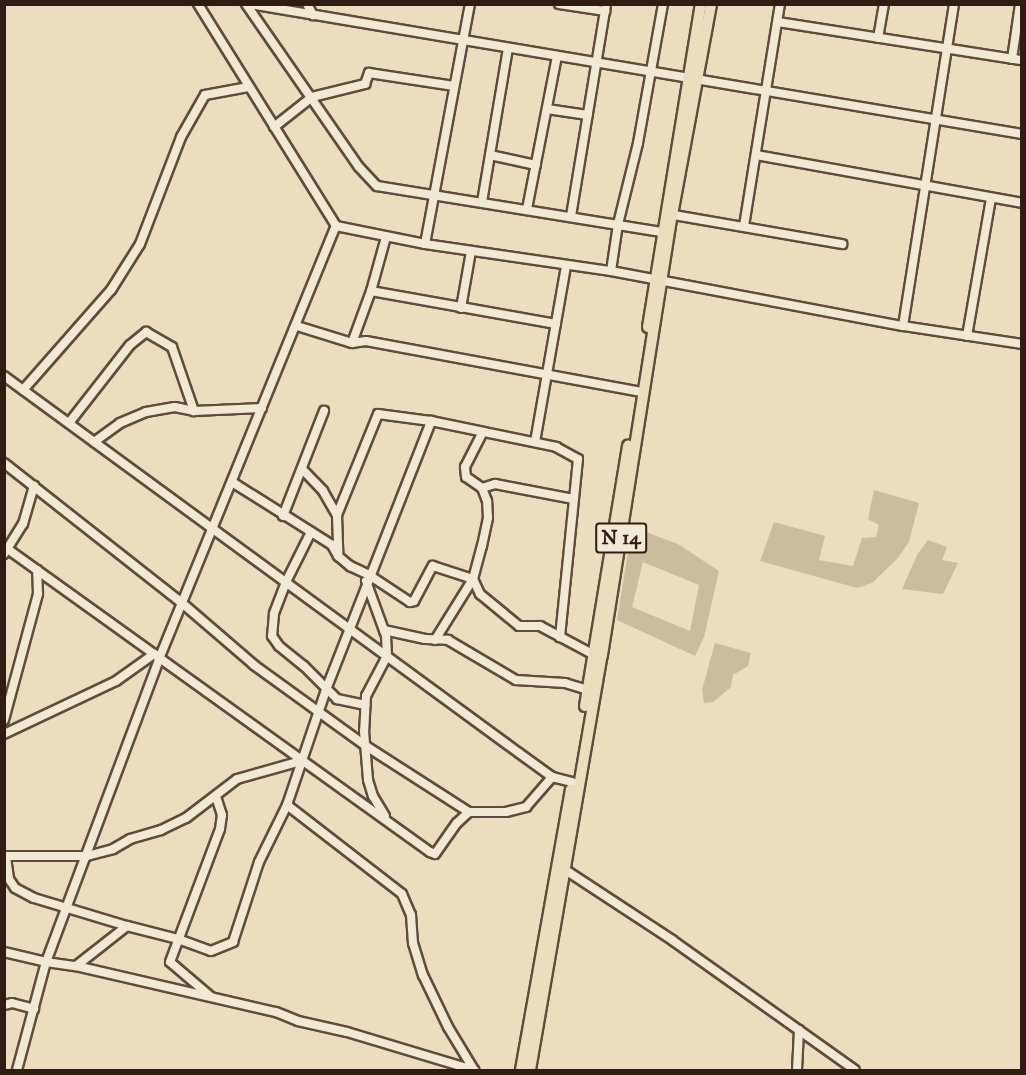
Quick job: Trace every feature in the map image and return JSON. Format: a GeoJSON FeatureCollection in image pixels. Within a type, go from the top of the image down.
{"type":"FeatureCollection","features":[{"type":"Feature","properties":{"kind":"main road","name":"N 14"},"geometry":{"type":"LineString","coordinates":[[693,79],[701,4]]}},
{"type":"Feature","properties":{"kind":"main road","name":"N 14"},"geometry":{"type":"LineString","coordinates":[[530,1071],[668,214],[693,79],[711,4]]}},
{"type":"Feature","properties":{"kind":"main road","name":"N 14"},"geometry":{"type":"LineString","coordinates":[[521,1071],[562,867],[572,782],[637,391],[658,280],[661,232],[668,214]]}},
{"type":"Feature","properties":{"kind":"street"},"geometry":{"type":"LineString","coordinates":[[248,4],[1022,134]]}},
{"type":"Feature","properties":{"kind":"street"},"geometry":{"type":"LineString","coordinates":[[248,4],[359,167],[377,186],[434,193],[661,232]]}},
{"type":"Feature","properties":{"kind":"street"},"geometry":{"type":"LineString","coordinates":[[307,4],[314,15]]}},
{"type":"Feature","properties":{"kind":"street"},"geometry":{"type":"LineString","coordinates":[[425,244],[470,4]]}},
{"type":"Feature","properties":{"kind":"street"},"geometry":{"type":"LineString","coordinates":[[559,4],[606,8],[571,216]]}},
{"type":"Feature","properties":{"kind":"street"},"geometry":{"type":"LineString","coordinates":[[611,271],[618,224],[638,143],[663,4]]}},
{"type":"Feature","properties":{"kind":"street"},"geometry":{"type":"LineString","coordinates":[[744,226],[780,4]]}},
{"type":"Feature","properties":{"kind":"street"},"geometry":{"type":"LineString","coordinates":[[878,38],[884,4]]}},
{"type":"Feature","properties":{"kind":"street"},"geometry":{"type":"LineString","coordinates":[[903,326],[954,4]]}},
{"type":"Feature","properties":{"kind":"street"},"geometry":{"type":"LineString","coordinates":[[1012,59],[1020,4]]}},
{"type":"Feature","properties":{"kind":"street"},"geometry":{"type":"LineString","coordinates":[[198,5],[336,226],[425,244],[611,271],[903,326],[1022,344]]}},
{"type":"Feature","properties":{"kind":"street"},"geometry":{"type":"LineString","coordinates":[[778,22],[1022,60]]}},
{"type":"Feature","properties":{"kind":"street"},"geometry":{"type":"LineString","coordinates":[[482,201],[508,48]]}},
{"type":"Feature","properties":{"kind":"street"},"geometry":{"type":"LineString","coordinates":[[527,209],[558,56]]}},
{"type":"Feature","properties":{"kind":"street"},"geometry":{"type":"LineString","coordinates":[[274,127],[312,97],[365,84],[369,73],[454,86]]}},
{"type":"Feature","properties":{"kind":"street"},"geometry":{"type":"LineString","coordinates":[[23,390],[111,290],[140,244],[181,137],[205,95],[248,87]]}},
{"type":"Feature","properties":{"kind":"street"},"geometry":{"type":"LineString","coordinates":[[547,109],[588,115]]}},
{"type":"Feature","properties":{"kind":"street"},"geometry":{"type":"LineString","coordinates":[[490,155],[536,165]]}},
{"type":"Feature","properties":{"kind":"street"},"geometry":{"type":"LineString","coordinates":[[756,155],[1022,203]]}},
{"type":"Feature","properties":{"kind":"street"},"geometry":{"type":"LineString","coordinates":[[967,336],[991,198]]}},
{"type":"Feature","properties":{"kind":"street"},"geometry":{"type":"LineString","coordinates":[[668,214],[842,244]]}},
{"type":"Feature","properties":{"kind":"street"},"geometry":{"type":"LineString","coordinates":[[17,1071],[46,962],[68,909],[156,656],[182,603],[336,226]]}},
{"type":"Feature","properties":{"kind":"street"},"geometry":{"type":"LineString","coordinates":[[352,343],[372,291],[386,237]]}},
{"type":"Feature","properties":{"kind":"street"},"geometry":{"type":"LineString","coordinates":[[461,308],[471,251]]}},
{"type":"Feature","properties":{"kind":"street"},"geometry":{"type":"LineString","coordinates":[[535,442],[566,266]]}},
{"type":"Feature","properties":{"kind":"street"},"geometry":{"type":"LineString","coordinates":[[372,291],[556,324]]}},
{"type":"Feature","properties":{"kind":"street"},"geometry":{"type":"LineString","coordinates":[[297,326],[352,343],[366,341],[637,391]]}},
{"type":"Feature","properties":{"kind":"street"},"geometry":{"type":"LineString","coordinates":[[69,423],[130,345],[146,332],[172,346],[194,411]]}},
{"type":"Feature","properties":{"kind":"street"},"geometry":{"type":"LineString","coordinates":[[4,376],[552,777],[572,782]]}},
{"type":"Feature","properties":{"kind":"street"},"geometry":{"type":"LineString","coordinates":[[94,442],[120,423],[146,412],[175,407],[194,411],[262,408]]}},
{"type":"Feature","properties":{"kind":"street"},"geometry":{"type":"LineString","coordinates":[[284,516],[324,411]]}},
{"type":"Feature","properties":{"kind":"street"},"geometry":{"type":"LineString","coordinates":[[338,556],[337,515],[378,414],[431,421],[556,447],[578,459],[560,637]]}},
{"type":"Feature","properties":{"kind":"street"},"geometry":{"type":"LineString","coordinates":[[301,761],[237,779],[186,818],[161,830],[87,856],[5,857],[9,879],[15,888],[34,898],[178,939],[211,951],[233,942],[258,862],[287,805],[367,578],[431,421]]}},
{"type":"Feature","properties":{"kind":"street"},"geometry":{"type":"LineString","coordinates":[[435,640],[473,579],[488,518],[487,501],[482,489],[466,477],[465,467],[482,433]]}},
{"type":"Feature","properties":{"kind":"street"},"geometry":{"type":"LineString","coordinates":[[4,463],[182,603],[254,665],[366,746],[469,812],[506,812],[526,807],[552,777]]}},
{"type":"Feature","properties":{"kind":"street"},"geometry":{"type":"LineString","coordinates":[[303,470],[323,491],[337,515]]}},
{"type":"Feature","properties":{"kind":"street"},"geometry":{"type":"LineString","coordinates":[[232,482],[332,544],[338,556],[350,566],[410,602],[414,601],[433,566],[473,579],[480,594],[519,626],[540,626],[594,655]]}},
{"type":"Feature","properties":{"kind":"street"},"geometry":{"type":"LineString","coordinates":[[482,489],[495,484],[574,499]]}},
{"type":"Feature","properties":{"kind":"street"},"geometry":{"type":"LineString","coordinates":[[34,486],[23,524],[7,552],[37,570],[301,761],[435,854],[457,823],[469,812]]}},
{"type":"Feature","properties":{"kind":"street"},"geometry":{"type":"LineString","coordinates":[[311,532],[286,582],[274,614],[272,636],[279,646],[327,687],[337,699],[365,705]]}},
{"type":"Feature","properties":{"kind":"street"},"geometry":{"type":"LineString","coordinates":[[4,720],[38,594],[37,570]]}},
{"type":"Feature","properties":{"kind":"street"},"geometry":{"type":"LineString","coordinates":[[367,578],[384,630],[387,656],[366,696],[368,780],[373,796],[387,820]]}},
{"type":"Feature","properties":{"kind":"street"},"geometry":{"type":"LineString","coordinates":[[384,630],[435,640],[448,640],[516,680],[565,683],[588,690]]}},
{"type":"Feature","properties":{"kind":"street"},"geometry":{"type":"LineString","coordinates":[[4,734],[116,681],[156,656]]}},
{"type":"Feature","properties":{"kind":"street"},"geometry":{"type":"LineString","coordinates":[[210,996],[170,962],[220,829],[222,815],[216,796]]}},
{"type":"Feature","properties":{"kind":"street"},"geometry":{"type":"LineString","coordinates":[[287,805],[402,894],[411,915],[413,943],[423,975],[448,1027],[474,1070]]}},
{"type":"Feature","properties":{"kind":"street"},"geometry":{"type":"LineString","coordinates":[[562,867],[855,1071]]}},
{"type":"Feature","properties":{"kind":"street"},"geometry":{"type":"LineString","coordinates":[[76,966],[127,926]]}},
{"type":"Feature","properties":{"kind":"street"},"geometry":{"type":"LineString","coordinates":[[4,952],[76,966],[276,1012],[298,1021],[347,1032],[474,1070]]}},
{"type":"Feature","properties":{"kind":"street"},"geometry":{"type":"LineString","coordinates":[[4,1005],[12,1003],[34,1009]]}},
{"type":"Feature","properties":{"kind":"street"},"geometry":{"type":"LineString","coordinates":[[797,1071],[799,1030]]}},
{"type":"Feature","properties":{"kind":"shaded area"},"geometry":{"type":"Polygon","coordinates":[[[874,490],[919,503],[909,542],[898,558],[872,583],[857,588],[760,561],[774,522],[825,536],[819,560],[853,566],[862,538],[876,537],[879,525],[868,519],[874,490]]]}},
{"type":"Feature","properties":{"kind":"shaded area"},"geometry":{"type":"Polygon","coordinates":[[[632,527],[678,544],[719,571],[704,637],[695,656],[617,620],[632,527]],[[643,562],[632,607],[690,631],[699,585],[643,562]]]}},
{"type":"Feature","properties":{"kind":"shaded area"},"geometry":{"type":"Polygon","coordinates":[[[928,540],[947,547],[942,560],[958,563],[943,594],[902,589],[917,555],[928,540]]]}},
{"type":"Feature","properties":{"kind":"shaded area"},"geometry":{"type":"Polygon","coordinates":[[[715,643],[751,653],[748,666],[733,675],[731,687],[713,702],[704,703],[702,690],[715,643]]]}}]}
